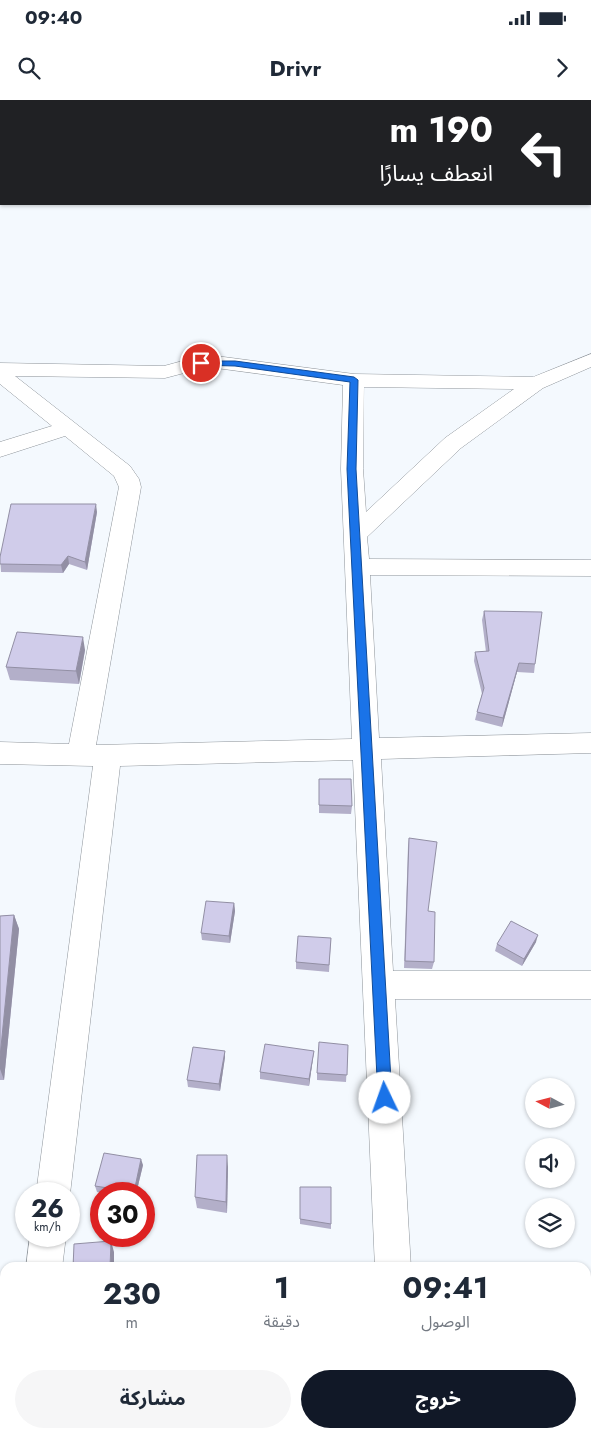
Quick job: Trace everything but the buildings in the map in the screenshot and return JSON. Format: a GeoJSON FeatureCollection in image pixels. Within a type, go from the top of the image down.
{"type":"FeatureCollection","features":[{"type":"Feature","properties":{"kind":"street"},"geometry":{"type":"LineString","coordinates":[[355,536],[453,443],[536,383],[591,360]]}},
{"type":"Feature","properties":{"kind":"street"},"geometry":{"type":"LineString","coordinates":[[0,369],[165,372],[186,366],[216,362],[354,380],[536,383]]}},
{"type":"Feature","properties":{"kind":"street"},"geometry":{"type":"LineString","coordinates":[[0,374],[122,471],[128,478],[130,487],[95,756],[54,1182]]}},
{"type":"Feature","properties":{"kind":"street"},"geometry":{"type":"LineString","coordinates":[[354,380],[352,469],[393,1262]]}},
{"type":"Feature","properties":{"kind":"street"},"geometry":{"type":"LineString","coordinates":[[0,450],[68,428]]}},
{"type":"Feature","properties":{"kind":"street"},"geometry":{"type":"LineString","coordinates":[[358,567],[591,568]]}},
{"type":"Feature","properties":{"kind":"street"},"geometry":{"type":"LineString","coordinates":[[0,752],[95,756],[591,743]]}},
{"type":"Feature","properties":{"kind":"street"},"geometry":{"type":"LineString","coordinates":[[379,985],[591,985]]}},
{"type":"Feature","properties":{"kind":"street"},"geometry":{"type":"LineString","coordinates":[[45,1262],[47,1247]]}},
{"type":"Feature","properties":{"kind":"route"},"geometry":{"type":"LineString","coordinates":[[201,363],[235,364],[354,380],[352,469],[385,1098]]}}]}
